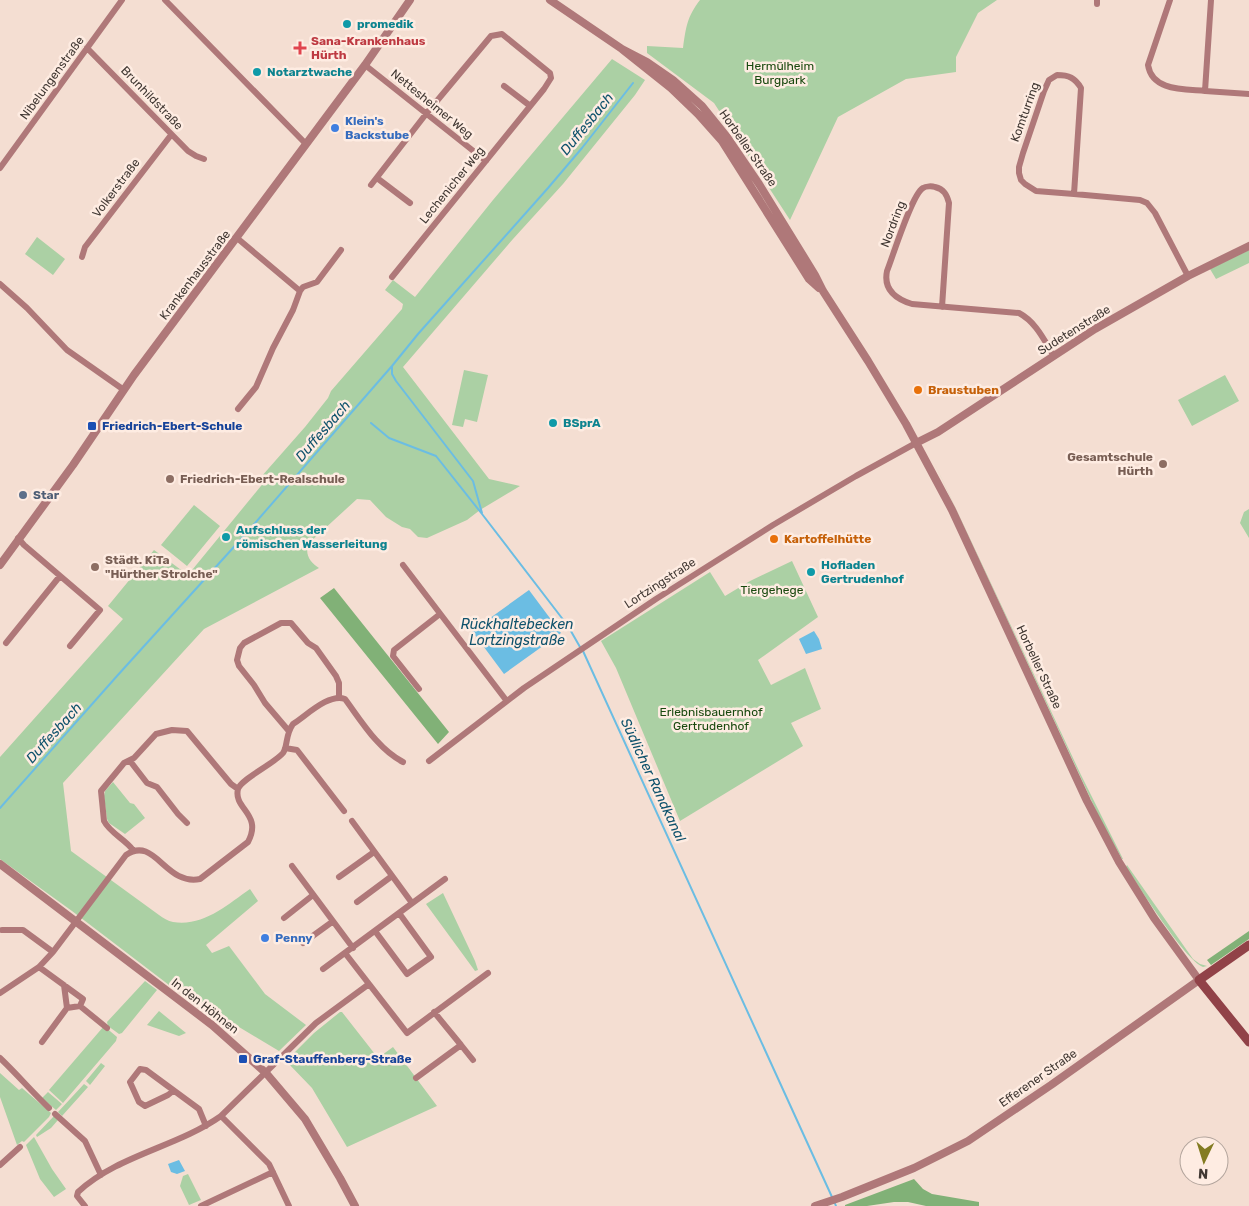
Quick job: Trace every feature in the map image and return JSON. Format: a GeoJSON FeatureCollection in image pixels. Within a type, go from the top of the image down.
{"type":"FeatureCollection","features":[{"type":"Feature","properties":{"kind":"main road","name":"Efferener Straße"},"geometry":{"type":"LineString","coordinates":[[1199,980],[1249,945]]}},
{"type":"Feature","properties":{"kind":"main road","name":"Horbeller Straße"},"geometry":{"type":"LineString","coordinates":[[1199,980],[1249,1042]]}},
{"type":"Feature","properties":{"kind":"street","name":"Nibelungenstraße"},"geometry":{"type":"LineString","coordinates":[[0,168],[122,0]]}},
{"type":"Feature","properties":{"kind":"street"},"geometry":{"type":"LineString","coordinates":[[165,0],[306,144]]}},
{"type":"Feature","properties":{"kind":"street","name":"Krankenhausstraße"},"geometry":{"type":"LineString","coordinates":[[0,565],[73,465],[124,390],[365,65],[410,0]]}},
{"type":"Feature","properties":{"kind":"street","name":"Horbeller Straße"},"geometry":{"type":"LineString","coordinates":[[550,0],[622,49],[647,62],[673,80],[717,122],[759,184],[815,275],[822,291],[868,361],[916,443],[952,510],[1087,801],[1119,862],[1154,918],[1199,980]]}},
{"type":"Feature","properties":{"kind":"street"},"geometry":{"type":"LineString","coordinates":[[1170,0],[1148,65],[1149,72],[1153,78],[1166,86],[1249,94]]}},
{"type":"Feature","properties":{"kind":"street"},"geometry":{"type":"LineString","coordinates":[[1205,91],[1211,0]]}},
{"type":"Feature","properties":{"kind":"street","name":"Lechenicher Weg"},"geometry":{"type":"LineString","coordinates":[[392,277],[551,78],[550,73],[502,34],[497,34],[491,36],[426,114]]}},
{"type":"Feature","properties":{"kind":"street","name":"Brunhildstraße"},"geometry":{"type":"LineString","coordinates":[[87,48],[171,135],[188,151],[204,159]]}},
{"type":"Feature","properties":{"kind":"street","name":"Nettesheimer Weg"},"geometry":{"type":"LineString","coordinates":[[365,65],[486,161]]}},
{"type":"Feature","properties":{"kind":"street","name":"Komturring"},"geometry":{"type":"LineString","coordinates":[[1074,194],[1081,88],[1073,78],[1066,75],[1057,75],[1049,80],[1044,91],[1023,153],[1019,173],[1021,180],[1036,192],[1140,200],[1147,203],[1155,212],[1188,276]]}},
{"type":"Feature","properties":{"kind":"street"},"geometry":{"type":"LineString","coordinates":[[504,86],[529,105]]}},
{"type":"Feature","properties":{"kind":"street"},"geometry":{"type":"LineString","coordinates":[[371,184],[426,114]]}},
{"type":"Feature","properties":{"kind":"street","name":"Volkerstraße"},"geometry":{"type":"LineString","coordinates":[[82,258],[85,247],[171,135]]}},
{"type":"Feature","properties":{"kind":"street"},"geometry":{"type":"LineString","coordinates":[[376,178],[410,204]]}},
{"type":"Feature","properties":{"kind":"street","name":"Nordring"},"geometry":{"type":"LineString","coordinates":[[942,307],[948,196],[942,190],[933,186],[924,187],[918,192],[911,207],[886,279],[887,287],[902,301],[912,304],[942,307],[1019,313],[1028,318],[1035,326],[1054,356]]}},
{"type":"Feature","properties":{"kind":"street"},"geometry":{"type":"LineString","coordinates":[[237,238],[300,291]]}},
{"type":"Feature","properties":{"kind":"street","name":"Sudetenstraße"},"geometry":{"type":"LineString","coordinates":[[916,443],[938,432],[1095,329],[1188,276],[1249,246]]}},
{"type":"Feature","properties":{"kind":"street"},"geometry":{"type":"LineString","coordinates":[[238,409],[256,386],[293,310],[300,291],[304,287],[317,282],[341,250]]}},
{"type":"Feature","properties":{"kind":"street"},"geometry":{"type":"LineString","coordinates":[[0,284],[28,308],[67,350],[124,390]]}},
{"type":"Feature","properties":{"kind":"street","name":"Lortzingstraße"},"geometry":{"type":"LineString","coordinates":[[429,761],[506,700],[656,599],[773,525],[916,443]]}},
{"type":"Feature","properties":{"kind":"street"},"geometry":{"type":"LineString","coordinates":[[18,538],[100,610],[70,646]]}},
{"type":"Feature","properties":{"kind":"street"},"geometry":{"type":"LineString","coordinates":[[403,565],[506,700]]}},
{"type":"Feature","properties":{"kind":"street"},"geometry":{"type":"LineString","coordinates":[[6,642],[60,576]]}},
{"type":"Feature","properties":{"kind":"street"},"geometry":{"type":"LineString","coordinates":[[419,689],[393,656],[394,650],[440,614]]}},
{"type":"Feature","properties":{"kind":"street"},"geometry":{"type":"LineString","coordinates":[[288,730],[272,713],[239,666],[238,654],[244,643],[281,623],[291,623],[308,643],[316,648],[336,676],[339,683],[339,697]]}},
{"type":"Feature","properties":{"kind":"street"},"geometry":{"type":"LineString","coordinates":[[0,993],[39,967],[53,952],[126,855],[133,850],[141,849],[148,852],[175,874],[186,880],[200,879],[248,842],[252,836],[253,827],[251,818],[238,796],[240,785],[283,753],[288,730],[330,698],[339,697],[345,700],[380,744],[392,756],[403,762]]}},
{"type":"Feature","properties":{"kind":"street"},"geometry":{"type":"LineString","coordinates":[[133,850],[125,840],[106,825],[100,796],[103,787],[124,763],[130,761],[156,734],[172,730],[188,731],[231,784],[238,789]]}},
{"type":"Feature","properties":{"kind":"street"},"geometry":{"type":"LineString","coordinates":[[285,748],[297,750],[344,811]]}},
{"type":"Feature","properties":{"kind":"street"},"geometry":{"type":"LineString","coordinates":[[130,761],[146,783],[157,787],[188,824]]}},
{"type":"Feature","properties":{"kind":"street"},"geometry":{"type":"LineString","coordinates":[[352,821],[412,903]]}},
{"type":"Feature","properties":{"kind":"street"},"geometry":{"type":"LineString","coordinates":[[339,877],[374,852]]}},
{"type":"Feature","properties":{"kind":"street","name":"In den Höhnen"},"geometry":{"type":"LineString","coordinates":[[0,864],[212,1025],[266,1072],[305,1119],[355,1206]]}},
{"type":"Feature","properties":{"kind":"street"},"geometry":{"type":"LineString","coordinates":[[292,866],[352,948]]}},
{"type":"Feature","properties":{"kind":"street"},"geometry":{"type":"LineString","coordinates":[[357,902],[392,876]]}},
{"type":"Feature","properties":{"kind":"street"},"geometry":{"type":"LineString","coordinates":[[323,969],[445,879]]}},
{"type":"Feature","properties":{"kind":"street"},"geometry":{"type":"LineString","coordinates":[[284,918],[313,895]]}},
{"type":"Feature","properties":{"kind":"street"},"geometry":{"type":"LineString","coordinates":[[375,931],[407,974],[431,957],[399,913]]}},
{"type":"Feature","properties":{"kind":"street"},"geometry":{"type":"LineString","coordinates":[[303,943],[332,922]]}},
{"type":"Feature","properties":{"kind":"street"},"geometry":{"type":"LineString","coordinates":[[2,930],[23,930],[53,952]]}},
{"type":"Feature","properties":{"kind":"street"},"geometry":{"type":"LineString","coordinates":[[345,953],[407,1033],[488,973]]}},
{"type":"Feature","properties":{"kind":"street"},"geometry":{"type":"LineString","coordinates":[[39,967],[83,999],[80,1006]]}},
{"type":"Feature","properties":{"kind":"street","name":"Efferener Straße"},"geometry":{"type":"LineString","coordinates":[[815,1206],[914,1168],[968,1141],[1051,1085],[1199,980]]}},
{"type":"Feature","properties":{"kind":"street"},"geometry":{"type":"LineString","coordinates":[[85,1206],[77,1196],[78,1192],[101,1175],[206,1126],[221,1116],[316,1023],[369,984]]}},
{"type":"Feature","properties":{"kind":"street"},"geometry":{"type":"LineString","coordinates":[[42,1042],[67,1008],[64,985]]}},
{"type":"Feature","properties":{"kind":"street"},"geometry":{"type":"LineString","coordinates":[[67,1008],[80,1006],[107,1028]]}},
{"type":"Feature","properties":{"kind":"street"},"geometry":{"type":"LineString","coordinates":[[434,1012],[473,1060]]}},
{"type":"Feature","properties":{"kind":"street"},"geometry":{"type":"LineString","coordinates":[[416,1078],[461,1045]]}},
{"type":"Feature","properties":{"kind":"street"},"geometry":{"type":"LineString","coordinates":[[0,1058],[50,1108]]}},
{"type":"Feature","properties":{"kind":"street"},"geometry":{"type":"LineString","coordinates":[[174,1091],[145,1106],[139,1102],[130,1082],[140,1069],[146,1070],[199,1109],[206,1126]]}},
{"type":"Feature","properties":{"kind":"street"},"geometry":{"type":"LineString","coordinates":[[55,1114],[85,1141],[101,1175]]}},
{"type":"Feature","properties":{"kind":"street"},"geometry":{"type":"LineString","coordinates":[[221,1116],[269,1164],[289,1206]]}},
{"type":"Feature","properties":{"kind":"street"},"geometry":{"type":"LineString","coordinates":[[0,1165],[20,1147]]}},
{"type":"Feature","properties":{"kind":"street"},"geometry":{"type":"LineString","coordinates":[[200,1206],[273,1172]]}},
{"type":"Feature","properties":{"kind":"green space","name":"Hermülheim Burgpark"},"geometry":{"type":"Polygon","coordinates":[[[700,0],[997,0],[978,13],[956,57],[956,72],[906,79],[838,117],[790,220],[714,103],[647,53],[647,46],[683,48],[688,22],[700,0]]]}},
{"type":"Feature","properties":{"kind":"green space"},"geometry":{"type":"Polygon","coordinates":[[[612,59],[645,80],[635,95],[563,184],[403,367],[489,479],[520,486],[467,520],[427,538],[418,537],[410,529],[402,527],[386,517],[370,500],[357,499],[309,543],[307,551],[309,557],[319,568],[204,629],[63,783],[71,851],[169,921],[184,923],[204,918],[223,908],[250,889],[258,901],[206,945],[212,953],[229,946],[265,994],[306,1025],[279,1051],[169,985],[0,859],[0,757],[123,619],[108,606],[154,550],[188,575],[265,481],[261,477],[305,427],[328,398],[331,391],[402,309],[403,304],[385,290],[393,280],[415,297],[493,200],[612,59]]]}},
{"type":"Feature","properties":{"kind":"green space"},"geometry":{"type":"Polygon","coordinates":[[[37,237],[65,259],[53,275],[25,254],[37,237]]]}},
{"type":"Feature","properties":{"kind":"green space"},"geometry":{"type":"Polygon","coordinates":[[[1249,250],[1249,263],[1216,279],[1210,269],[1249,250]]]}},
{"type":"Feature","properties":{"kind":"green space"},"geometry":{"type":"Polygon","coordinates":[[[464,370],[488,375],[477,422],[465,419],[463,427],[452,425],[464,370]]]}},
{"type":"Feature","properties":{"kind":"green space"},"geometry":{"type":"Polygon","coordinates":[[[1225,375],[1239,401],[1192,426],[1178,400],[1225,375]]]}},
{"type":"Feature","properties":{"kind":"green space"},"geometry":{"type":"Polygon","coordinates":[[[934,462],[1081,775],[1123,859],[1101,821],[934,462]]]}},
{"type":"Feature","properties":{"kind":"green space"},"geometry":{"type":"Polygon","coordinates":[[[194,505],[220,526],[187,566],[161,545],[194,505]]]}},
{"type":"Feature","properties":{"kind":"green space"},"geometry":{"type":"Polygon","coordinates":[[[1249,509],[1249,538],[1240,523],[1244,512],[1249,509]]]}},
{"type":"Feature","properties":{"kind":"green space","name":"Erlebnisbauernhof Gertrudenhof"},"geometry":{"type":"Polygon","coordinates":[[[792,561],[818,617],[758,660],[771,685],[805,668],[821,709],[791,723],[803,746],[680,821],[616,668],[601,641],[710,572],[725,596],[750,581],[792,561]]]}},
{"type":"Feature","properties":{"kind":"green space"},"geometry":{"type":"Polygon","coordinates":[[[334,588],[449,732],[438,744],[320,598],[334,588]]]}},
{"type":"Feature","properties":{"kind":"green space"},"geometry":{"type":"Polygon","coordinates":[[[113,782],[145,818],[125,834],[109,823],[107,819],[104,796],[105,791],[113,782]]]}},
{"type":"Feature","properties":{"kind":"green space"},"geometry":{"type":"Polygon","coordinates":[[[1127,865],[1193,959],[1174,937],[1126,867],[1127,865]]]}},
{"type":"Feature","properties":{"kind":"green space"},"geometry":{"type":"Polygon","coordinates":[[[443,893],[478,970],[475,971],[426,904],[443,893]]]}},
{"type":"Feature","properties":{"kind":"green space"},"geometry":{"type":"Polygon","coordinates":[[[1249,931],[1249,939],[1211,965],[1207,960],[1249,931]]]}},
{"type":"Feature","properties":{"kind":"green space"},"geometry":{"type":"Polygon","coordinates":[[[145,981],[157,990],[122,1033],[119,1034],[108,1026],[107,1022],[145,981]]]}},
{"type":"Feature","properties":{"kind":"green space"},"geometry":{"type":"Polygon","coordinates":[[[159,1011],[186,1033],[179,1036],[147,1025],[159,1011]]]}},
{"type":"Feature","properties":{"kind":"green space"},"geometry":{"type":"Polygon","coordinates":[[[342,1012],[378,1058],[393,1047],[437,1106],[347,1147],[312,1088],[286,1061],[314,1033],[342,1012]]]}},
{"type":"Feature","properties":{"kind":"green space"},"geometry":{"type":"Polygon","coordinates":[[[104,1026],[117,1037],[116,1041],[63,1103],[49,1090],[104,1026]]]}},
{"type":"Feature","properties":{"kind":"green space"},"geometry":{"type":"Polygon","coordinates":[[[101,1063],[105,1066],[90,1085],[86,1081],[101,1063]]]}},
{"type":"Feature","properties":{"kind":"green space"},"geometry":{"type":"Polygon","coordinates":[[[0,1073],[19,1090],[22,1088],[51,1113],[24,1142],[22,1141],[17,1145],[0,1097],[0,1073]]]}},
{"type":"Feature","properties":{"kind":"green space"},"geometry":{"type":"Polygon","coordinates":[[[84,1084],[88,1087],[62,1116],[58,1112],[84,1084]]]}},
{"type":"Feature","properties":{"kind":"green space"},"geometry":{"type":"Polygon","coordinates":[[[48,1092],[62,1104],[56,1110],[42,1098],[48,1092]]]}},
{"type":"Feature","properties":{"kind":"green space"},"geometry":{"type":"Polygon","coordinates":[[[54,1116],[58,1120],[51,1128],[37,1137],[36,1135],[54,1116]]]}},
{"type":"Feature","properties":{"kind":"green space"},"geometry":{"type":"Polygon","coordinates":[[[34,1137],[66,1189],[54,1197],[40,1179],[26,1145],[34,1137]]]}},
{"type":"Feature","properties":{"kind":"green space"},"geometry":{"type":"Polygon","coordinates":[[[188,1174],[201,1200],[189,1205],[180,1186],[183,1176],[188,1174]]]}},
{"type":"Feature","properties":{"kind":"green space"},"geometry":{"type":"Polygon","coordinates":[[[914,1179],[923,1189],[932,1194],[979,1202],[979,1206],[926,1206],[908,1202],[894,1202],[867,1206],[845,1206],[845,1205],[914,1179]]]}},
{"type":"Feature","properties":{"kind":"water","name":"Rückhaltebecken Lortzingstraße"},"geometry":{"type":"Polygon","coordinates":[[[529,590],[561,633],[504,674],[472,631],[529,590]]]}},
{"type":"Feature","properties":{"kind":"water"},"geometry":{"type":"Polygon","coordinates":[[[814,631],[822,649],[806,654],[799,639],[814,631]]]}},
{"type":"Feature","properties":{"kind":"water"},"geometry":{"type":"Polygon","coordinates":[[[179,1160],[185,1171],[177,1174],[171,1172],[168,1164],[179,1160]]]}},
{"type":"Feature","properties":{"kind":"waterway","name":"Duffesbach"},"geometry":{"type":"LineString","coordinates":[[0,808],[242,538],[418,334],[548,188],[633,83]]}},
{"type":"Feature","properties":{"kind":"waterway"},"geometry":{"type":"LineString","coordinates":[[392,366],[392,374],[396,381],[473,481],[482,513]]}},
{"type":"Feature","properties":{"kind":"waterway","name":"Südlicher Randkanal"},"geometry":{"type":"LineString","coordinates":[[371,423],[389,438],[436,456],[568,626],[580,647]]}},
{"type":"Feature","properties":{"kind":"waterway","name":"Südlicher Randkanal"},"geometry":{"type":"LineString","coordinates":[[583,651],[832,1197]]}},
{"type":"Feature","properties":{"kind":"waterway","name":"Südlicher Randkanal"},"geometry":{"type":"LineString","coordinates":[[834,1201],[836,1206]]}},
{"type":"Feature","properties":{"kind":"place","name":"promedik"},"geometry":{"type":"Point","coordinates":[347,24]}},
{"type":"Feature","properties":{"kind":"place","name":"Sana-Krankenhaus Hürth"},"geometry":{"type":"Point","coordinates":[300,48]}},
{"type":"Feature","properties":{"kind":"place","name":"Notarztwache"},"geometry":{"type":"Point","coordinates":[257,72]}},
{"type":"Feature","properties":{"kind":"place","name":"Klein's Backstube"},"geometry":{"type":"Point","coordinates":[335,128]}},
{"type":"Feature","properties":{"kind":"place","name":"Braustuben"},"geometry":{"type":"Point","coordinates":[918,390]}},
{"type":"Feature","properties":{"kind":"place","name":"BSprA"},"geometry":{"type":"Point","coordinates":[553,423]}},
{"type":"Feature","properties":{"kind":"place","name":"Friedrich-Ebert-Schule"},"geometry":{"type":"Point","coordinates":[92,426]}},
{"type":"Feature","properties":{"kind":"place","name":"Gesamtschule Hürth"},"geometry":{"type":"Point","coordinates":[1163,464]}},
{"type":"Feature","properties":{"kind":"place","name":"Friedrich-Ebert-Realschule"},"geometry":{"type":"Point","coordinates":[170,479]}},
{"type":"Feature","properties":{"kind":"place","name":"Star"},"geometry":{"type":"Point","coordinates":[23,495]}},
{"type":"Feature","properties":{"kind":"place","name":"Aufschluss der römischen Wasserleitung"},"geometry":{"type":"Point","coordinates":[226,537]}},
{"type":"Feature","properties":{"kind":"place","name":"Kartoffelhütte"},"geometry":{"type":"Point","coordinates":[774,539]}},
{"type":"Feature","properties":{"kind":"place","name":"Städt. KiTa \"Hürther Strolche\""},"geometry":{"type":"Point","coordinates":[95,567]}},
{"type":"Feature","properties":{"kind":"place","name":"Hofladen Gertrudenhof"},"geometry":{"type":"Point","coordinates":[811,572]}},
{"type":"Feature","properties":{"kind":"place","name":"Penny"},"geometry":{"type":"Point","coordinates":[265,938]}},
{"type":"Feature","properties":{"kind":"place","name":"Graf-Stauffenberg-Straße"},"geometry":{"type":"Point","coordinates":[243,1059]}},
{"type":"Feature","properties":{"kind":"park label","name":"Tiergehege"},"geometry":{"type":"Point","coordinates":[772,590]}}]}
